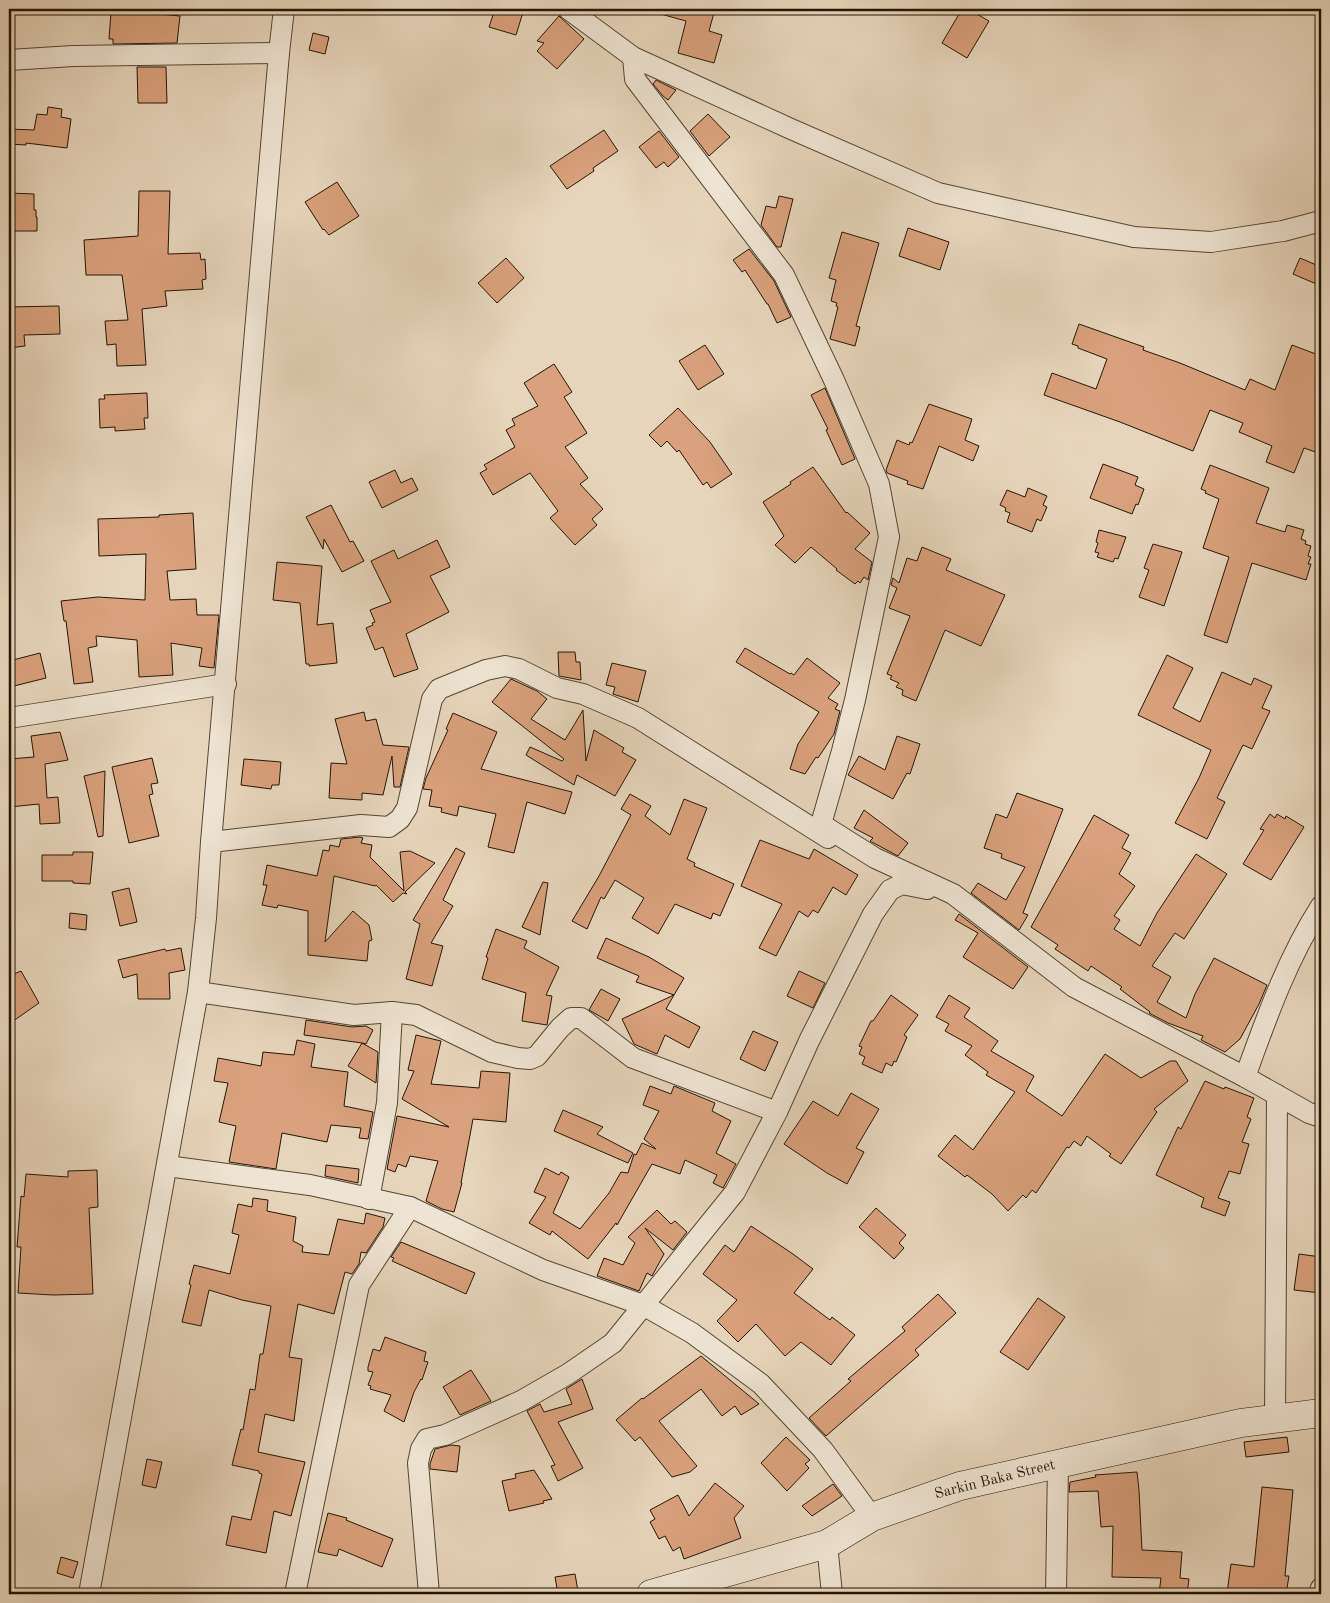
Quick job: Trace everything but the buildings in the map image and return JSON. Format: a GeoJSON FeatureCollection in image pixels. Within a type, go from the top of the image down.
{"type":"FeatureCollection","features":[{"type":"Feature","properties":{"kind":"street"},"geometry":{"type":"LineString","coordinates":[[89,1594],[198,992],[206,918],[284,9]]}},
{"type":"Feature","properties":{"kind":"street"},"geometry":{"type":"LineString","coordinates":[[568,9],[633,56],[791,129],[938,193],[1134,236],[1211,242],[1283,231],[1321,221]]}},
{"type":"Feature","properties":{"kind":"street"},"geometry":{"type":"LineString","coordinates":[[9,60],[73,56],[279,53]]}},
{"type":"Feature","properties":{"kind":"street"},"geometry":{"type":"LineString","coordinates":[[633,56],[635,79],[784,275],[834,380],[879,484],[889,537],[855,700],[821,824],[875,858],[953,894],[1074,987],[1309,1113],[1321,1117]]}},
{"type":"Feature","properties":{"kind":"street"},"geometry":{"type":"LineString","coordinates":[[212,842],[361,825],[388,827],[400,820],[407,808],[432,699],[439,689],[486,670],[506,666],[519,669],[557,688],[582,694],[638,718],[902,884],[953,894]]}},
{"type":"Feature","properties":{"kind":"street"},"geometry":{"type":"LineString","coordinates":[[9,718],[226,684]]}},
{"type":"Feature","properties":{"kind":"street"},"geometry":{"type":"LineString","coordinates":[[429,1594],[418,1463],[421,1449],[427,1439],[444,1435],[521,1401],[568,1374],[613,1343],[735,1192],[777,1112],[809,1041],[873,914],[890,890],[902,884]]}},
{"type":"Feature","properties":{"kind":"street"},"geometry":{"type":"LineString","coordinates":[[1245,1077],[1270,1008],[1307,928],[1321,906]]}},
{"type":"Feature","properties":{"kind":"street"},"geometry":{"type":"LineString","coordinates":[[198,992],[354,1015],[392,1012],[416,1015],[492,1052],[530,1059],[537,1056],[560,1028],[571,1018],[581,1018],[633,1058],[777,1112]]}},
{"type":"Feature","properties":{"kind":"street"},"geometry":{"type":"LineString","coordinates":[[369,1199],[387,1103],[392,1012]]}},
{"type":"Feature","properties":{"kind":"street"},"geometry":{"type":"LineString","coordinates":[[1275,1419],[1277,1095]]}},
{"type":"Feature","properties":{"kind":"street"},"geometry":{"type":"LineString","coordinates":[[167,1166],[310,1186],[410,1207],[543,1270],[643,1305],[692,1333],[761,1384],[823,1450],[872,1517]]}},
{"type":"Feature","properties":{"kind":"street"},"geometry":{"type":"LineString","coordinates":[[295,1594],[359,1285],[410,1207]]}},
{"type":"Feature","properties":{"kind":"street","name":"Sarkin Baka Street"},"geometry":{"type":"LineString","coordinates":[[651,1594],[827,1544],[872,1517],[960,1486],[1242,1423],[1321,1414]]}},
{"type":"Feature","properties":{"kind":"street"},"geometry":{"type":"LineString","coordinates":[[1056,1594],[1058,1464]]}},
{"type":"Feature","properties":{"kind":"street"},"geometry":{"type":"LineString","coordinates":[[827,1544],[832,1594]]}},
{"type":"Feature","properties":{"kind":"street"},"geometry":{"type":"LineString","coordinates":[[1319,1594],[1321,1588]]}}]}
